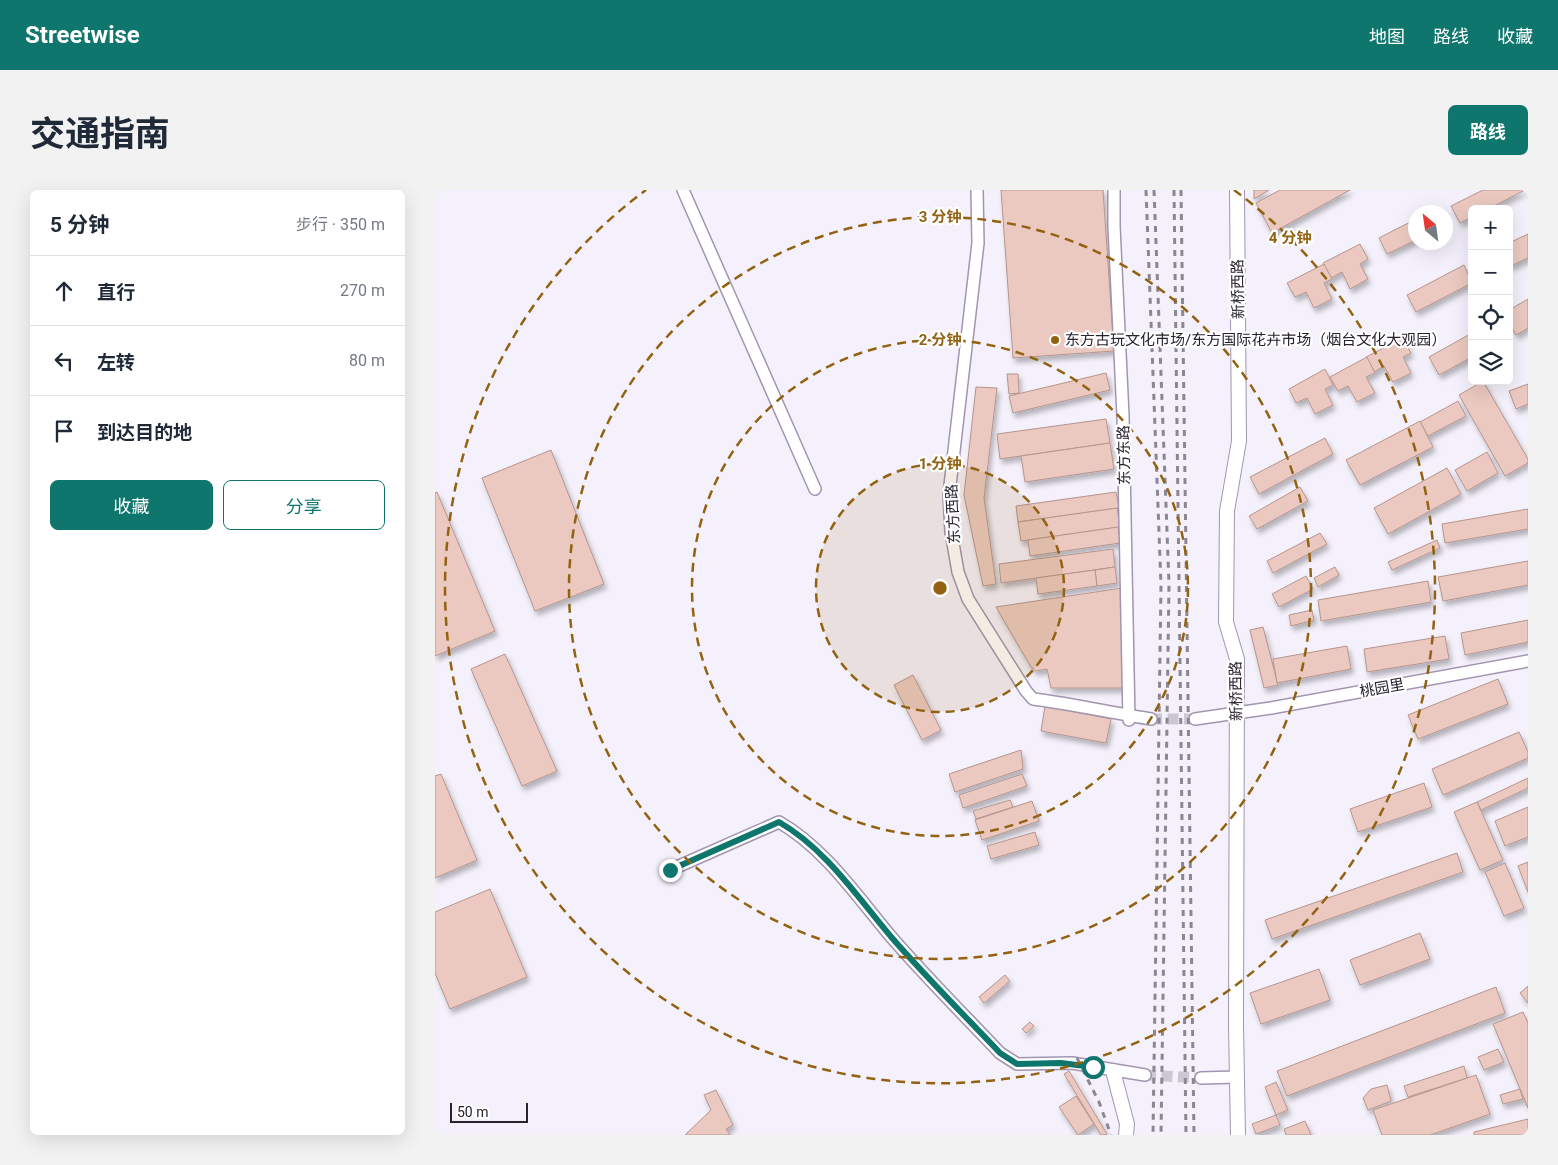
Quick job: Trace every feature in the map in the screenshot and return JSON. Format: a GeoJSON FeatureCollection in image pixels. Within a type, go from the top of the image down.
{"type":"FeatureCollection","features":[{"type":"Feature","properties":{"kind":"street"},"geometry":{"type":"LineString","coordinates":[[683,190],[815,488]]}},
{"type":"Feature","properties":{"kind":"street","name":"东方西路"},"geometry":{"type":"LineString","coordinates":[[977,190],[978,244],[949,494],[951,532],[958,572],[968,599],[1026,691],[1033,699],[1068,704],[1129,718],[1151,719]]}},
{"type":"Feature","properties":{"kind":"street","name":"东方东路"},"geometry":{"type":"LineString","coordinates":[[1114,190],[1123,416],[1129,718]]}},
{"type":"Feature","properties":{"kind":"street","name":"新桥西路"},"geometry":{"type":"LineString","coordinates":[[1237,190],[1239,441],[1227,511],[1226,622],[1237,660],[1238,1135]]}},
{"type":"Feature","properties":{"kind":"street","name":"桃园里"},"geometry":{"type":"LineString","coordinates":[[1237,714],[1528,661]]}},
{"type":"Feature","properties":{"kind":"street"},"geometry":{"type":"LineString","coordinates":[[1195,720],[1237,714]]}},
{"type":"Feature","properties":{"kind":"street"},"geometry":{"type":"LineString","coordinates":[[670,870],[779,822],[795,831],[826,860],[894,940],[1000,1053],[1017,1064],[1072,1063],[1145,1075]]}},
{"type":"Feature","properties":{"kind":"street"},"geometry":{"type":"LineString","coordinates":[[1113,1071],[1127,1124],[1126,1135]]}},
{"type":"Feature","properties":{"kind":"street"},"geometry":{"type":"LineString","coordinates":[[1201,1078],[1237,1077]]}},
{"type":"Feature","properties":{"kind":"building"},"geometry":{"type":"Polygon","coordinates":[[[1001,190],[1103,190],[1114,351],[1013,358],[1001,190]]]}},
{"type":"Feature","properties":{"kind":"building"},"geometry":{"type":"Polygon","coordinates":[[[1254,190],[1269,190],[1254,199],[1254,190]]]}},
{"type":"Feature","properties":{"kind":"building"},"geometry":{"type":"Polygon","coordinates":[[[1280,190],[1350,190],[1272,233],[1256,203],[1280,190]]]}},
{"type":"Feature","properties":{"kind":"building"},"geometry":{"type":"Polygon","coordinates":[[[1483,190],[1525,190],[1496,205],[1468,205],[1468,219],[1460,223],[1453,210],[1453,205],[1483,190]]]}},
{"type":"Feature","properties":{"kind":"building"},"geometry":{"type":"Polygon","coordinates":[[[1408,223],[1408,244],[1387,254],[1379,238],[1408,223]]]}},
{"type":"Feature","properties":{"kind":"building"},"geometry":{"type":"Polygon","coordinates":[[[1528,234],[1528,258],[1513,265],[1513,250],[1513,241],[1528,234]]]}},
{"type":"Feature","properties":{"kind":"building"},"geometry":{"type":"Polygon","coordinates":[[[1360,244],[1368,259],[1360,264],[1368,279],[1350,289],[1342,272],[1331,278],[1323,263],[1360,244]]]}},
{"type":"Feature","properties":{"kind":"building"},"geometry":{"type":"Polygon","coordinates":[[[1324,264],[1332,279],[1324,283],[1332,299],[1314,308],[1306,292],[1295,297],[1287,283],[1324,264]]]}},
{"type":"Feature","properties":{"kind":"building"},"geometry":{"type":"Polygon","coordinates":[[[1464,265],[1468,274],[1468,285],[1416,312],[1407,295],[1464,265]]]}},
{"type":"Feature","properties":{"kind":"building"},"geometry":{"type":"Polygon","coordinates":[[[1528,299],[1528,328],[1516,335],[1513,330],[1513,308],[1528,299]]]}},
{"type":"Feature","properties":{"kind":"building"},"geometry":{"type":"Polygon","coordinates":[[[1468,335],[1468,359],[1439,375],[1429,357],[1468,335]]]}},
{"type":"Feature","properties":{"kind":"building"},"geometry":{"type":"Polygon","coordinates":[[[1403,338],[1411,353],[1403,357],[1411,373],[1393,382],[1384,366],[1374,372],[1366,357],[1403,338]]]}},
{"type":"Feature","properties":{"kind":"building"},"geometry":{"type":"Polygon","coordinates":[[[1367,357],[1375,373],[1366,377],[1375,393],[1357,402],[1348,386],[1338,391],[1330,377],[1367,357]]]}},
{"type":"Feature","properties":{"kind":"building"},"geometry":{"type":"Polygon","coordinates":[[[1325,369],[1333,385],[1325,389],[1333,405],[1315,414],[1307,398],[1296,403],[1289,389],[1325,369]]]}},
{"type":"Feature","properties":{"kind":"building"},"geometry":{"type":"Polygon","coordinates":[[[1106,373],[1110,390],[1013,413],[1009,396],[1106,373]]]}},
{"type":"Feature","properties":{"kind":"building"},"geometry":{"type":"Polygon","coordinates":[[[1007,374],[1018,374],[1019,393],[1009,394],[1007,374]]]}},
{"type":"Feature","properties":{"kind":"building"},"geometry":{"type":"Polygon","coordinates":[[[1528,384],[1528,404],[1516,409],[1509,391],[1528,384]]]}},
{"type":"Feature","properties":{"kind":"building"},"geometry":{"type":"Polygon","coordinates":[[[1476,385],[1485,385],[1528,459],[1528,463],[1505,476],[1459,395],[1476,385]]]}},
{"type":"Feature","properties":{"kind":"building"},"geometry":{"type":"Polygon","coordinates":[[[976,387],[997,388],[984,498],[996,584],[983,586],[964,495],[976,387]]]}},
{"type":"Feature","properties":{"kind":"building"},"geometry":{"type":"Polygon","coordinates":[[[1458,401],[1466,416],[1428,436],[1420,422],[1458,401]]]}},
{"type":"Feature","properties":{"kind":"building"},"geometry":{"type":"Polygon","coordinates":[[[1106,419],[1110,443],[1000,459],[997,434],[1106,419]]]}},
{"type":"Feature","properties":{"kind":"building"},"geometry":{"type":"Polygon","coordinates":[[[1420,421],[1433,447],[1360,485],[1346,460],[1420,421]]]}},
{"type":"Feature","properties":{"kind":"building"},"geometry":{"type":"Polygon","coordinates":[[[1325,438],[1333,454],[1259,494],[1250,477],[1325,438]]]}},
{"type":"Feature","properties":{"kind":"building"},"geometry":{"type":"Polygon","coordinates":[[[1110,443],[1114,469],[1025,482],[1021,456],[1110,443]]]}},
{"type":"Feature","properties":{"kind":"building"},"geometry":{"type":"Polygon","coordinates":[[[551,450],[604,584],[535,611],[482,478],[551,450]]]}},
{"type":"Feature","properties":{"kind":"building"},"geometry":{"type":"Polygon","coordinates":[[[1487,452],[1498,473],[1467,491],[1455,470],[1487,452]]]}},
{"type":"Feature","properties":{"kind":"building"},"geometry":{"type":"Polygon","coordinates":[[[1447,468],[1461,494],[1388,534],[1374,508],[1447,468]]]}},
{"type":"Feature","properties":{"kind":"building"},"geometry":{"type":"Polygon","coordinates":[[[1300,487],[1308,501],[1257,529],[1249,516],[1300,487]]]}},
{"type":"Feature","properties":{"kind":"building"},"geometry":{"type":"Polygon","coordinates":[[[437,492],[495,631],[435,656],[435,493],[437,492]]]}},
{"type":"Feature","properties":{"kind":"building"},"geometry":{"type":"Polygon","coordinates":[[[1116,492],[1119,508],[1018,522],[1016,506],[1116,492]]]}},
{"type":"Feature","properties":{"kind":"building"},"geometry":{"type":"Polygon","coordinates":[[[1117,508],[1120,527],[1021,541],[1018,522],[1117,508]]]}},
{"type":"Feature","properties":{"kind":"building"},"geometry":{"type":"Polygon","coordinates":[[[1528,509],[1528,529],[1445,543],[1442,524],[1528,509]]]}},
{"type":"Feature","properties":{"kind":"building"},"geometry":{"type":"Polygon","coordinates":[[[1118,527],[1120,543],[1030,556],[1028,540],[1118,527]]]}},
{"type":"Feature","properties":{"kind":"building"},"geometry":{"type":"Polygon","coordinates":[[[1320,533],[1327,544],[1273,573],[1267,561],[1320,533]]]}},
{"type":"Feature","properties":{"kind":"building"},"geometry":{"type":"Polygon","coordinates":[[[1437,540],[1440,548],[1392,570],[1388,562],[1437,540]]]}},
{"type":"Feature","properties":{"kind":"building"},"geometry":{"type":"Polygon","coordinates":[[[1113,549],[1115,567],[1001,583],[999,564],[1113,549]]]}},
{"type":"Feature","properties":{"kind":"building"},"geometry":{"type":"Polygon","coordinates":[[[1528,561],[1528,585],[1443,601],[1438,577],[1528,561]]]}},
{"type":"Feature","properties":{"kind":"building"},"geometry":{"type":"Polygon","coordinates":[[[1115,567],[1117,583],[1097,586],[1095,570],[1115,567]]]}},
{"type":"Feature","properties":{"kind":"building"},"geometry":{"type":"Polygon","coordinates":[[[1335,567],[1339,575],[1318,587],[1314,578],[1335,567]]]}},
{"type":"Feature","properties":{"kind":"building"},"geometry":{"type":"Polygon","coordinates":[[[1095,570],[1097,586],[1038,594],[1036,578],[1095,570]]]}},
{"type":"Feature","properties":{"kind":"building"},"geometry":{"type":"Polygon","coordinates":[[[1306,576],[1313,589],[1279,607],[1272,594],[1306,576]]]}},
{"type":"Feature","properties":{"kind":"building"},"geometry":{"type":"Polygon","coordinates":[[[1428,581],[1431,602],[1321,621],[1318,600],[1428,581]]]}},
{"type":"Feature","properties":{"kind":"building"},"geometry":{"type":"Polygon","coordinates":[[[1122,588],[1124,688],[1051,688],[1047,669],[1036,671],[1031,667],[996,607],[1122,588]]]}},
{"type":"Feature","properties":{"kind":"building"},"geometry":{"type":"Polygon","coordinates":[[[1312,610],[1314,620],[1291,626],[1289,615],[1312,610]]]}},
{"type":"Feature","properties":{"kind":"building"},"geometry":{"type":"Polygon","coordinates":[[[1528,620],[1528,642],[1465,655],[1461,633],[1528,620]]]}},
{"type":"Feature","properties":{"kind":"building"},"geometry":{"type":"Polygon","coordinates":[[[1263,627],[1278,685],[1264,688],[1250,630],[1263,627]]]}},
{"type":"Feature","properties":{"kind":"building"},"geometry":{"type":"Polygon","coordinates":[[[1445,636],[1449,659],[1367,672],[1364,649],[1445,636]]]}},
{"type":"Feature","properties":{"kind":"building"},"geometry":{"type":"Polygon","coordinates":[[[1347,646],[1351,669],[1277,683],[1273,659],[1347,646]]]}},
{"type":"Feature","properties":{"kind":"building"},"geometry":{"type":"Polygon","coordinates":[[[505,654],[557,771],[522,786],[471,669],[505,654]]]}},
{"type":"Feature","properties":{"kind":"building"},"geometry":{"type":"Polygon","coordinates":[[[913,675],[941,730],[922,740],[894,685],[913,675]]]}},
{"type":"Feature","properties":{"kind":"building"},"geometry":{"type":"Polygon","coordinates":[[[1498,679],[1508,704],[1418,739],[1408,715],[1498,679]]]}},
{"type":"Feature","properties":{"kind":"building"},"geometry":{"type":"Polygon","coordinates":[[[1045,706],[1111,719],[1106,743],[1041,731],[1045,706]]]}},
{"type":"Feature","properties":{"kind":"building"},"geometry":{"type":"Polygon","coordinates":[[[1519,732],[1528,752],[1528,758],[1443,795],[1432,769],[1519,732]]]}},
{"type":"Feature","properties":{"kind":"building"},"geometry":{"type":"Polygon","coordinates":[[[1021,750],[1023,769],[955,792],[949,774],[1021,750]]]}},
{"type":"Feature","properties":{"kind":"building"},"geometry":{"type":"Polygon","coordinates":[[[441,774],[477,860],[435,878],[435,776],[441,774]]]}},
{"type":"Feature","properties":{"kind":"building"},"geometry":{"type":"Polygon","coordinates":[[[1022,774],[1027,786],[963,808],[959,795],[1022,774]]]}},
{"type":"Feature","properties":{"kind":"building"},"geometry":{"type":"Polygon","coordinates":[[[1528,778],[1528,788],[1481,810],[1477,802],[1528,778]]]}},
{"type":"Feature","properties":{"kind":"building"},"geometry":{"type":"Polygon","coordinates":[[[1424,783],[1432,807],[1358,832],[1350,809],[1424,783]]]}},
{"type":"Feature","properties":{"kind":"building"},"geometry":{"type":"Polygon","coordinates":[[[1010,800],[1013,807],[976,819],[973,811],[1010,800]]]}},
{"type":"Feature","properties":{"kind":"building"},"geometry":{"type":"Polygon","coordinates":[[[1032,801],[1039,821],[982,840],[975,820],[1032,801]]]}},
{"type":"Feature","properties":{"kind":"building"},"geometry":{"type":"Polygon","coordinates":[[[1477,802],[1503,860],[1480,870],[1454,812],[1477,802]]]}},
{"type":"Feature","properties":{"kind":"building"},"geometry":{"type":"Polygon","coordinates":[[[1528,807],[1528,837],[1505,846],[1495,821],[1528,807]]]}},
{"type":"Feature","properties":{"kind":"building"},"geometry":{"type":"Polygon","coordinates":[[[1035,832],[1039,845],[991,859],[987,846],[1035,832]]]}},
{"type":"Feature","properties":{"kind":"building"},"geometry":{"type":"Polygon","coordinates":[[[1457,853],[1463,872],[1272,939],[1265,920],[1457,853]]]}},
{"type":"Feature","properties":{"kind":"building"},"geometry":{"type":"Polygon","coordinates":[[[1528,862],[1528,892],[1518,866],[1528,862]]]}},
{"type":"Feature","properties":{"kind":"building"},"geometry":{"type":"Polygon","coordinates":[[[1505,863],[1524,908],[1504,916],[1485,872],[1505,863]]]}},
{"type":"Feature","properties":{"kind":"building"},"geometry":{"type":"Polygon","coordinates":[[[490,889],[527,977],[450,1009],[435,973],[435,912],[490,889]]]}},
{"type":"Feature","properties":{"kind":"building"},"geometry":{"type":"Polygon","coordinates":[[[1420,933],[1430,959],[1360,985],[1350,960],[1420,933]]]}},
{"type":"Feature","properties":{"kind":"building"},"geometry":{"type":"Polygon","coordinates":[[[1319,969],[1330,1000],[1261,1024],[1250,993],[1319,969]]]}},
{"type":"Feature","properties":{"kind":"building"},"geometry":{"type":"Polygon","coordinates":[[[1005,975],[1010,981],[984,1003],[979,997],[1005,975]]]}},
{"type":"Feature","properties":{"kind":"building"},"geometry":{"type":"Polygon","coordinates":[[[1528,986],[1528,1003],[1520,993],[1528,986]]]}},
{"type":"Feature","properties":{"kind":"building"},"geometry":{"type":"Polygon","coordinates":[[[1496,987],[1505,1013],[1287,1096],[1277,1071],[1496,987]]]}},
{"type":"Feature","properties":{"kind":"building"},"geometry":{"type":"Polygon","coordinates":[[[1523,1012],[1528,1023],[1528,1108],[1493,1024],[1523,1012]]]}},
{"type":"Feature","properties":{"kind":"building"},"geometry":{"type":"Polygon","coordinates":[[[1030,1022],[1034,1026],[1026,1033],[1022,1029],[1030,1022]]]}},
{"type":"Feature","properties":{"kind":"building"},"geometry":{"type":"Polygon","coordinates":[[[1498,1049],[1504,1062],[1484,1070],[1478,1057],[1498,1049]]]}},
{"type":"Feature","properties":{"kind":"building"},"geometry":{"type":"Polygon","coordinates":[[[1464,1066],[1467,1078],[1408,1097],[1404,1086],[1464,1066]]]}},
{"type":"Feature","properties":{"kind":"building"},"geometry":{"type":"Polygon","coordinates":[[[1069,1071],[1107,1134],[1101,1135],[1064,1074],[1069,1071]]]}},
{"type":"Feature","properties":{"kind":"building"},"geometry":{"type":"Polygon","coordinates":[[[1476,1075],[1490,1114],[1430,1135],[1382,1135],[1373,1110],[1476,1075]]]}},
{"type":"Feature","properties":{"kind":"building"},"geometry":{"type":"Polygon","coordinates":[[[1276,1082],[1288,1110],[1276,1115],[1265,1087],[1276,1082]]]}},
{"type":"Feature","properties":{"kind":"building"},"geometry":{"type":"Polygon","coordinates":[[[1387,1085],[1391,1101],[1368,1110],[1363,1098],[1371,1089],[1387,1085]]]}},
{"type":"Feature","properties":{"kind":"building"},"geometry":{"type":"Polygon","coordinates":[[[1520,1089],[1523,1099],[1503,1104],[1500,1095],[1520,1089]]]}},
{"type":"Feature","properties":{"kind":"building"},"geometry":{"type":"Polygon","coordinates":[[[716,1090],[733,1125],[726,1129],[730,1135],[685,1135],[711,1110],[704,1095],[716,1090]]]}},
{"type":"Feature","properties":{"kind":"building"},"geometry":{"type":"Polygon","coordinates":[[[1076,1096],[1094,1124],[1078,1135],[1059,1107],[1076,1096]]]}},
{"type":"Feature","properties":{"kind":"building"},"geometry":{"type":"Polygon","coordinates":[[[1276,1115],[1280,1125],[1256,1134],[1252,1124],[1276,1115]]]}},
{"type":"Feature","properties":{"kind":"building"},"geometry":{"type":"Polygon","coordinates":[[[1528,1119],[1528,1135],[1474,1135],[1474,1132],[1528,1119]]]}},
{"type":"Feature","properties":{"kind":"building"},"geometry":{"type":"Polygon","coordinates":[[[1305,1121],[1311,1135],[1286,1135],[1284,1129],[1305,1121]]]}},
{"type":"Feature","properties":{"kind":"tunnel"},"geometry":{"type":"LineString","coordinates":[[1151,719],[1195,719]]}},
{"type":"Feature","properties":{"kind":"tunnel"},"geometry":{"type":"LineString","coordinates":[[1145,1075],[1201,1078]]}},
{"type":"Feature","properties":{"kind":"railway"},"geometry":{"type":"LineString","coordinates":[[1146,190],[1161,585],[1153,1135]]}},
{"type":"Feature","properties":{"kind":"railway"},"geometry":{"type":"LineString","coordinates":[[1154,190],[1169,584],[1161,1135]]}},
{"type":"Feature","properties":{"kind":"railway"},"geometry":{"type":"LineString","coordinates":[[1174,190],[1186,1135]]}},
{"type":"Feature","properties":{"kind":"railway"},"geometry":{"type":"LineString","coordinates":[[1181,190],[1194,1135]]}},
{"type":"Feature","properties":{"kind":"railway"},"geometry":{"type":"LineString","coordinates":[[1077,1058],[1099,1102],[1111,1135]]}},
{"type":"Feature","properties":{"kind":"place","name":"东方古玩文化市场/东方国际花卉市场（烟台文化大观园）"},"geometry":{"type":"Point","coordinates":[1055,340]}},
{"type":"Feature","properties":{"kind":"route"},"geometry":{"type":"LineString","coordinates":[[670,870],[779,822],[795,831],[826,860],[894,940],[1000,1053],[1017,1064],[1072,1063],[1093,1067]]}}]}
